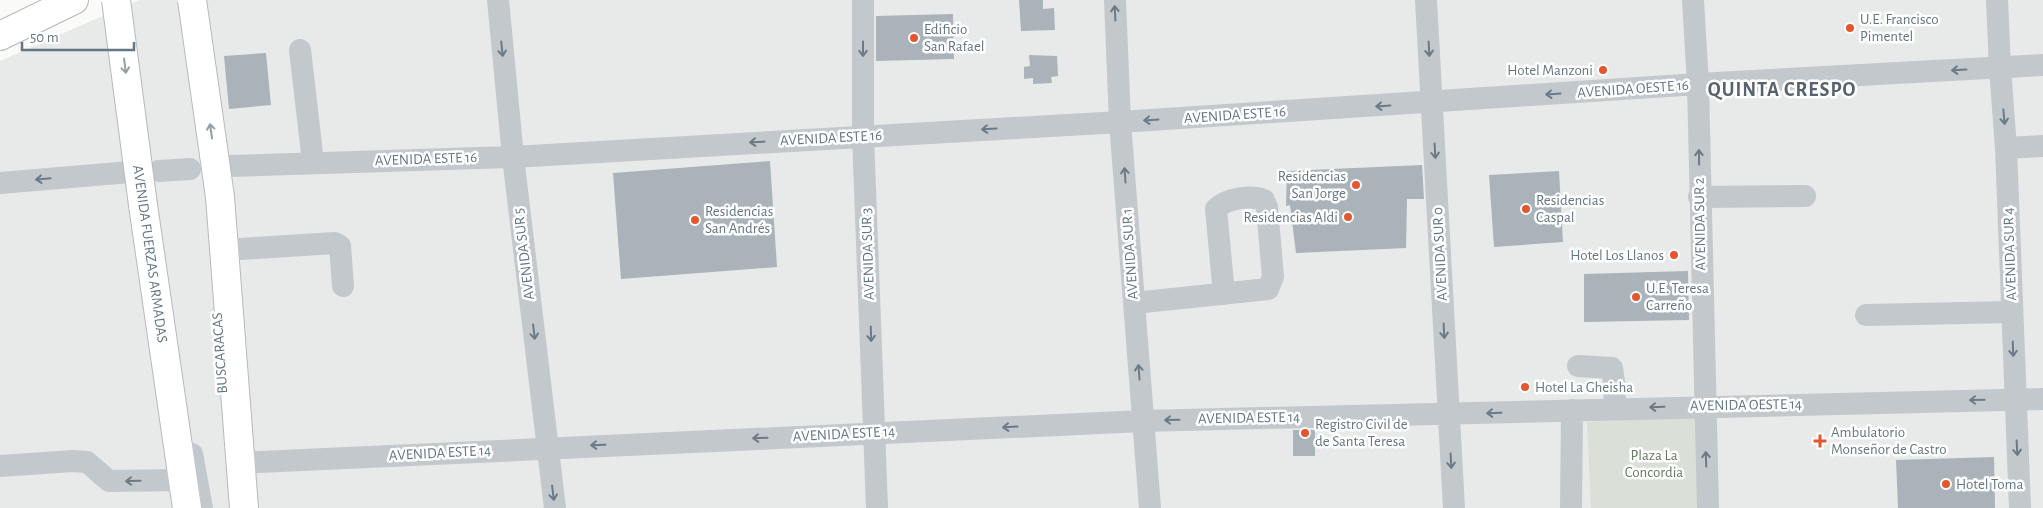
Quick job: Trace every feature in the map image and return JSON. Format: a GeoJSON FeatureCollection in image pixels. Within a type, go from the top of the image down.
{"type":"FeatureCollection","features":[{"type":"Feature","properties":{"kind":"main road"},"geometry":{"type":"LineString","coordinates":[[0,36],[74,0]]}},
{"type":"Feature","properties":{"kind":"main road","name":"AVENIDA FUERZAS ARMADAS"},"geometry":{"type":"LineString","coordinates":[[116,0],[148,204],[186,508]]}},
{"type":"Feature","properties":{"kind":"main road"},"geometry":{"type":"LineString","coordinates":[[192,0],[214,197],[224,250],[244,508]]}},
{"type":"Feature","properties":{"kind":"street","name":"AVENIDA SUR 5"},"geometry":{"type":"LineString","coordinates":[[498,0],[513,157],[555,508]]}},
{"type":"Feature","properties":{"kind":"street","name":"AVENIDA SUR 3"},"geometry":{"type":"LineString","coordinates":[[863,0],[863,136],[877,508]]}},
{"type":"Feature","properties":{"kind":"street","name":"AVENIDA SUR 1"},"geometry":{"type":"LineString","coordinates":[[1115,0],[1120,122],[1150,508]]}},
{"type":"Feature","properties":{"kind":"street","name":"AVENIDA SUR 0"},"geometry":{"type":"LineString","coordinates":[[1426,0],[1454,508]]}},
{"type":"Feature","properties":{"kind":"street","name":"AVENIDA SUR 2"},"geometry":{"type":"LineString","coordinates":[[1693,0],[1698,84],[1699,197],[1708,508]]}},
{"type":"Feature","properties":{"kind":"street","name":"AVENIDA SUR 4"},"geometry":{"type":"LineString","coordinates":[[1997,0],[2006,148],[2020,508]]}},
{"type":"Feature","properties":{"kind":"street"},"geometry":{"type":"LineString","coordinates":[[300,50],[313,162]]}},
{"type":"Feature","properties":{"kind":"street","name":"AVENIDA OESTE 16"},"geometry":{"type":"LineString","coordinates":[[1432,102],[1698,84],[2043,65]]}},
{"type":"Feature","properties":{"kind":"street","name":"AVENIDA ESTE 16"},"geometry":{"type":"LineString","coordinates":[[229,166],[513,157],[1432,102]]}},
{"type":"Feature","properties":{"kind":"street"},"geometry":{"type":"LineString","coordinates":[[2006,148],[2043,146]]}},
{"type":"Feature","properties":{"kind":"street"},"geometry":{"type":"LineString","coordinates":[[159,171],[190,168]]}},
{"type":"Feature","properties":{"kind":"street"},"geometry":{"type":"LineString","coordinates":[[0,183],[130,172]]}},
{"type":"Feature","properties":{"kind":"street"},"geometry":{"type":"LineString","coordinates":[[1699,197],[1805,196]]}},
{"type":"Feature","properties":{"kind":"street","name":"BUSCARACAS"},"geometry":{"type":"LineString","coordinates":[[214,197],[231,508]]}},
{"type":"Feature","properties":{"kind":"street"},"geometry":{"type":"LineString","coordinates":[[148,204],[202,508]]}},
{"type":"Feature","properties":{"kind":"street"},"geometry":{"type":"LineString","coordinates":[[224,250],[335,243],[340,246],[343,286]]}},
{"type":"Feature","properties":{"kind":"street"},"geometry":{"type":"LineString","coordinates":[[1134,302],[1224,294]]}},
{"type":"Feature","properties":{"kind":"street"},"geometry":{"type":"LineString","coordinates":[[1866,315],[2012,312]]}},
{"type":"Feature","properties":{"kind":"street"},"geometry":{"type":"LineString","coordinates":[[1578,366],[1612,368],[1615,389],[1614,408]]}},
{"type":"Feature","properties":{"kind":"street","name":"AVENIDA OESTE 14"},"geometry":{"type":"LineString","coordinates":[[1449,414],[1614,408],[2043,399]]}},
{"type":"Feature","properties":{"kind":"street"},"geometry":{"type":"LineString","coordinates":[[1571,508],[1572,410]]}},
{"type":"Feature","properties":{"kind":"street","name":"AVENIDA ESTE 14"},"geometry":{"type":"LineString","coordinates":[[240,463],[547,447],[1143,421],[1449,414]]}},
{"type":"Feature","properties":{"kind":"street"},"geometry":{"type":"LineString","coordinates":[[0,466],[72,461],[87,462],[109,480],[182,480]]}},
{"type":"Feature","properties":{"kind":"shaded area"},"geometry":{"type":"Polygon","coordinates":[[[139,0],[2043,0],[2043,508],[0,508],[0,61],[139,0]]]}},
{"type":"Feature","properties":{"kind":"green space","name":"Plaza La Concordia"},"geometry":{"type":"Polygon","coordinates":[[[1696,417],[1700,508],[1591,508],[1587,422],[1696,417]]]}},
{"type":"Feature","properties":{"kind":"building"},"geometry":{"type":"Polygon","coordinates":[[[1019,0],[1043,0],[1043,9],[1054,8],[1055,30],[1021,31],[1019,0]]]}},
{"type":"Feature","properties":{"kind":"building","name":"Edificio San Rafael"},"geometry":{"type":"Polygon","coordinates":[[[953,14],[954,59],[876,61],[876,16],[953,14]]]}},
{"type":"Feature","properties":{"kind":"building"},"geometry":{"type":"Polygon","coordinates":[[[266,53],[271,105],[229,109],[224,56],[266,53]]]}},
{"type":"Feature","properties":{"kind":"building"},"geometry":{"type":"Polygon","coordinates":[[[1029,55],[1057,56],[1058,76],[1051,77],[1052,83],[1033,84],[1033,78],[1024,79],[1024,67],[1030,66],[1029,55]]]}},
{"type":"Feature","properties":{"kind":"building","name":"Residencias San Andrés"},"geometry":{"type":"Polygon","coordinates":[[[770,161],[777,267],[621,279],[613,173],[770,161]]]}},
{"type":"Feature","properties":{"kind":"building"},"geometry":{"type":"Polygon","coordinates":[[[1422,165],[1424,199],[1407,199],[1406,248],[1296,253],[1290,205],[1286,206],[1287,171],[1422,165]]]}},
{"type":"Feature","properties":{"kind":"building","name":"Residencias Caspal"},"geometry":{"type":"Polygon","coordinates":[[[1559,171],[1563,242],[1494,247],[1489,175],[1559,171]]]}},
{"type":"Feature","properties":{"kind":"building","name":"U.E. Teresa Carreño"},"geometry":{"type":"Polygon","coordinates":[[[1688,271],[1689,320],[1584,322],[1584,274],[1688,271]]]}},
{"type":"Feature","properties":{"kind":"building"},"geometry":{"type":"Polygon","coordinates":[[[1293,430],[1315,430],[1315,456],[1293,456],[1293,430]]]}},
{"type":"Feature","properties":{"kind":"building","name":"Hotel Toma"},"geometry":{"type":"Polygon","coordinates":[[[1994,457],[1995,508],[1898,508],[1896,460],[1994,457]]]}},
{"type":"Feature","properties":{"kind":"place","name":"U.E. Francisco Pimentel"},"geometry":{"type":"Point","coordinates":[1850,28]}},
{"type":"Feature","properties":{"kind":"place","name":"Edificio San Rafael"},"geometry":{"type":"Point","coordinates":[914,38]}},
{"type":"Feature","properties":{"kind":"place","name":"Hotel Manzoni"},"geometry":{"type":"Point","coordinates":[1603,70]}},
{"type":"Feature","properties":{"kind":"place","name":"Residencias San Jorge"},"geometry":{"type":"Point","coordinates":[1356,185]}},
{"type":"Feature","properties":{"kind":"place","name":"Residencias Caspal"},"geometry":{"type":"Point","coordinates":[1526,209]}},
{"type":"Feature","properties":{"kind":"place","name":"Residencias Aldi"},"geometry":{"type":"Point","coordinates":[1348,217]}},
{"type":"Feature","properties":{"kind":"place","name":"Residencias San Andrés"},"geometry":{"type":"Point","coordinates":[695,220]}},
{"type":"Feature","properties":{"kind":"place","name":"Hotel Los Llanos"},"geometry":{"type":"Point","coordinates":[1674,255]}},
{"type":"Feature","properties":{"kind":"place","name":"U.E. Teresa Carreño"},"geometry":{"type":"Point","coordinates":[1636,297]}},
{"type":"Feature","properties":{"kind":"place","name":"Hotel La Gheisha"},"geometry":{"type":"Point","coordinates":[1525,387]}},
{"type":"Feature","properties":{"kind":"place","name":"Registro Civil de de Santa Teresa"},"geometry":{"type":"Point","coordinates":[1305,433]}},
{"type":"Feature","properties":{"kind":"place","name":"Ambulatorio Monseñor de Castro"},"geometry":{"type":"Point","coordinates":[1820,441]}},
{"type":"Feature","properties":{"kind":"place","name":"Hotel Toma"},"geometry":{"type":"Point","coordinates":[1946,484]}},
{"type":"Feature","properties":{"kind":"district","name":"QUINTA CRESPO"},"geometry":{"type":"Point","coordinates":[1782,90]}}]}
